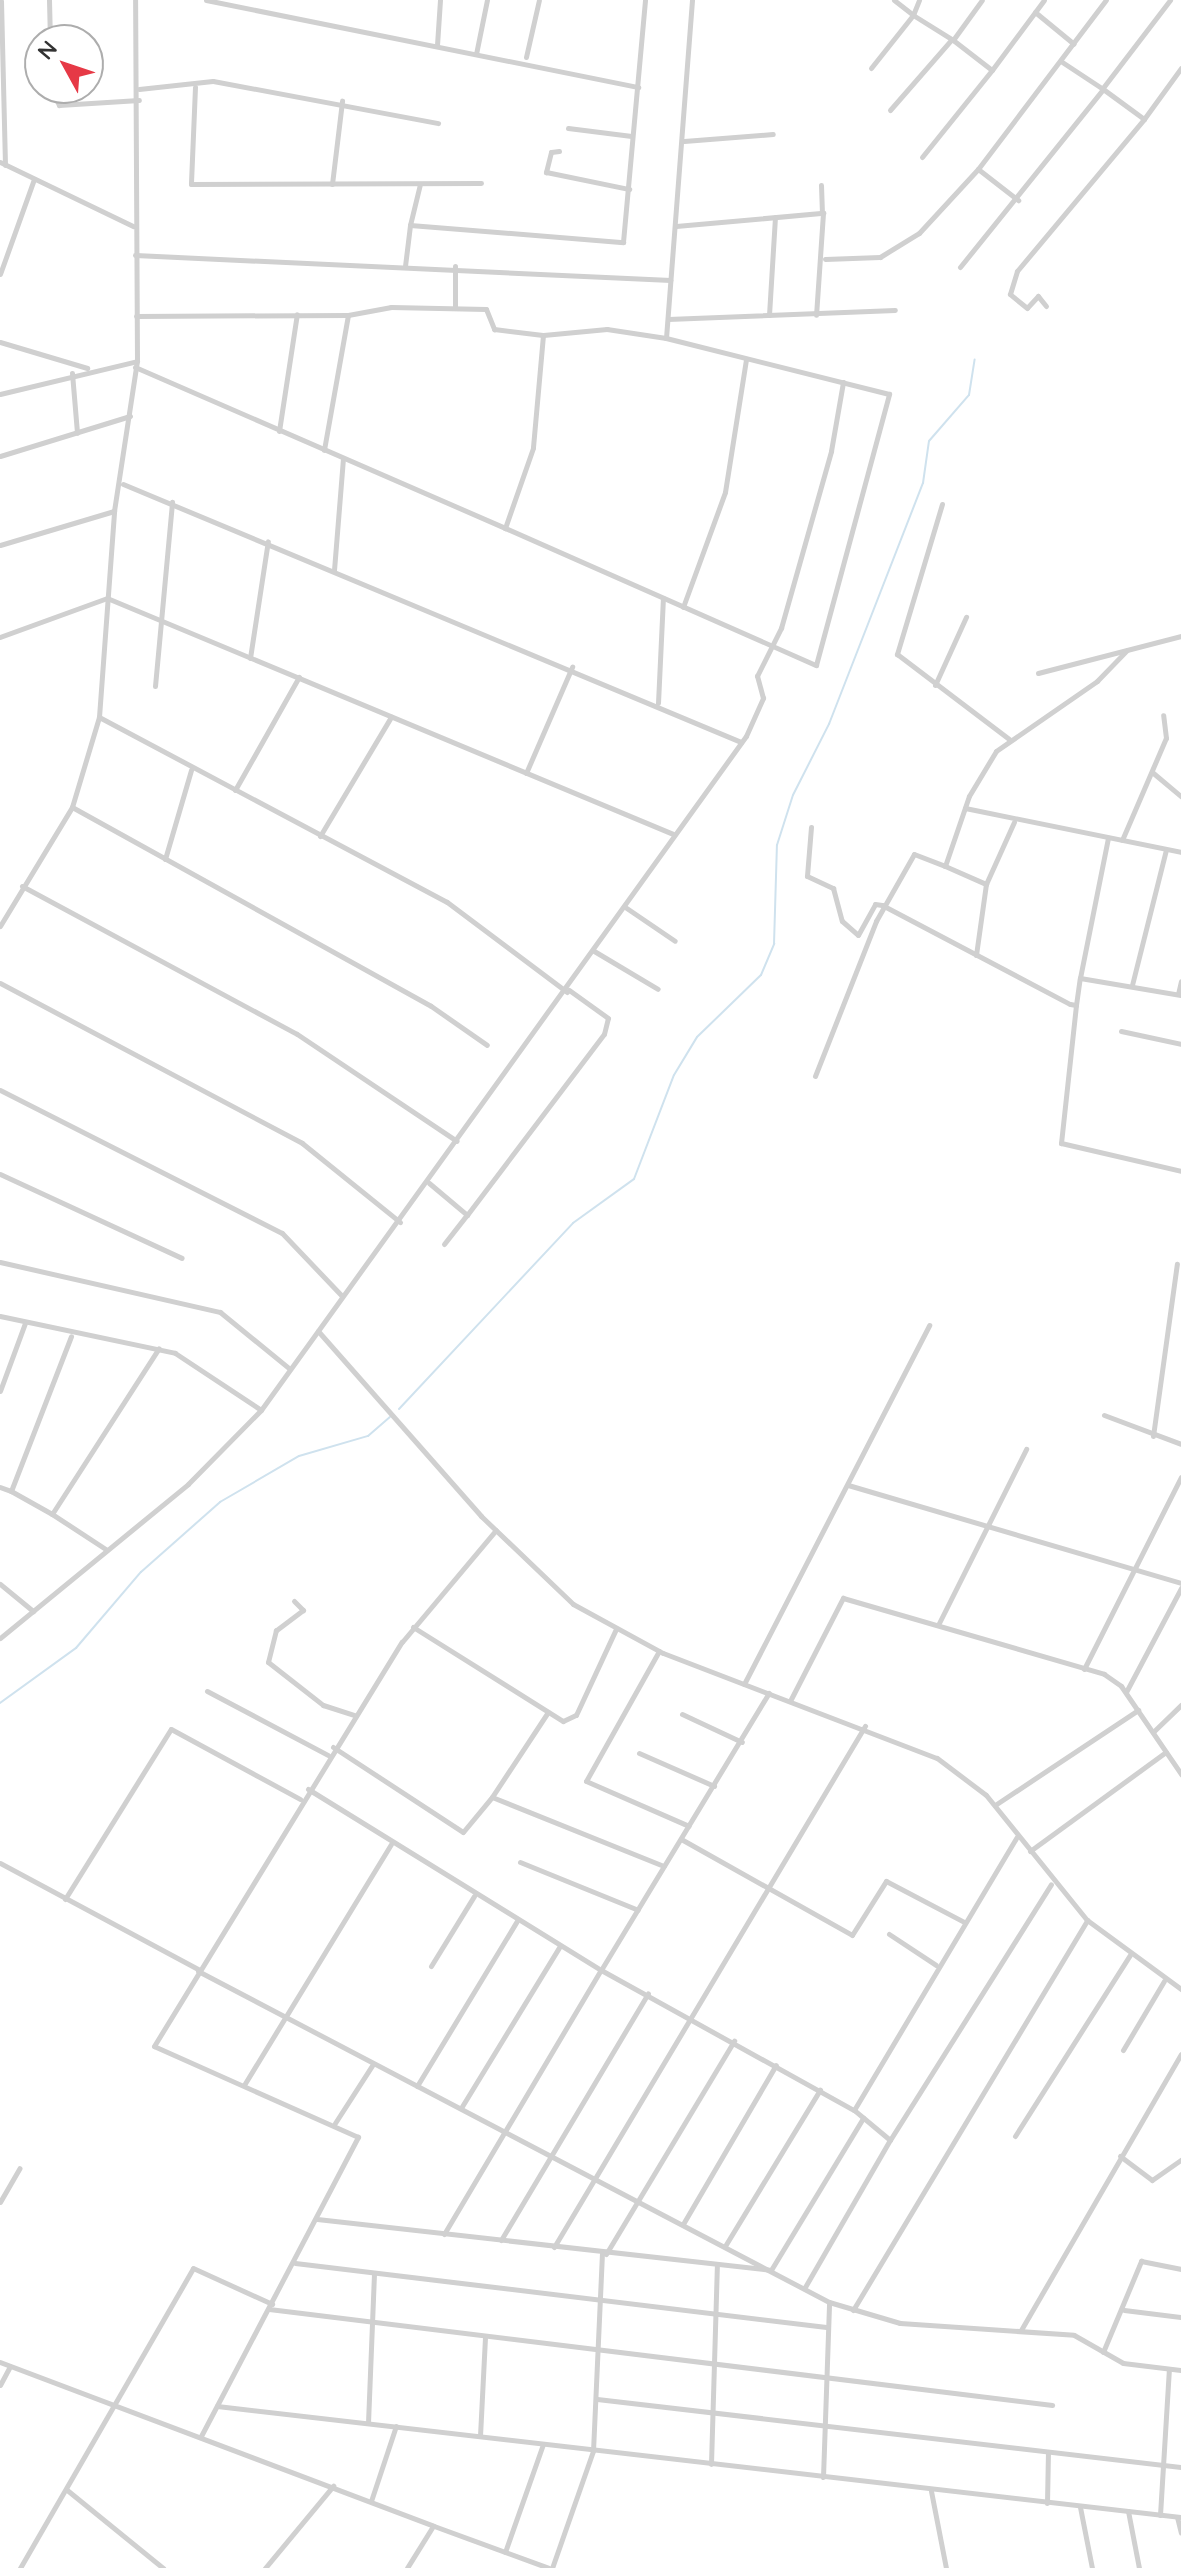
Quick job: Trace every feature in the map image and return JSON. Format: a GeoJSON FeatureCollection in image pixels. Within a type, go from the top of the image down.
{"type":"FeatureCollection","features":[{"type":"Feature","properties":{"kind":"street"},"geometry":{"type":"LineString","coordinates":[[11,0],[0,1],[3,163],[133,226]]}},
{"type":"Feature","properties":{"kind":"street"},"geometry":{"type":"LineString","coordinates":[[49,0],[50,24]]}},
{"type":"Feature","properties":{"kind":"street"},"geometry":{"type":"LineString","coordinates":[[0,926],[3,916],[72,807],[99,717],[114,511],[123,484],[136,364],[133,226],[139,89],[135,0]]}},
{"type":"Feature","properties":{"kind":"street"},"geometry":{"type":"LineString","coordinates":[[206,0],[638,87]]}},
{"type":"Feature","properties":{"kind":"street"},"geometry":{"type":"LineString","coordinates":[[437,45],[440,0]]}},
{"type":"Feature","properties":{"kind":"street"},"geometry":{"type":"LineString","coordinates":[[476,54],[487,0]]}},
{"type":"Feature","properties":{"kind":"street"},"geometry":{"type":"LineString","coordinates":[[526,57],[539,0]]}},
{"type":"Feature","properties":{"kind":"street"},"geometry":{"type":"LineString","coordinates":[[410,225],[556,232],[619,244],[629,189],[631,136],[645,0]]}},
{"type":"Feature","properties":{"kind":"street"},"geometry":{"type":"LineString","coordinates":[[666,338],[684,141],[692,0]]}},
{"type":"Feature","properties":{"kind":"street"},"geometry":{"type":"LineString","coordinates":[[894,0],[992,70]]}},
{"type":"Feature","properties":{"kind":"street"},"geometry":{"type":"LineString","coordinates":[[871,68],[913,15],[919,0]]}},
{"type":"Feature","properties":{"kind":"street"},"geometry":{"type":"LineString","coordinates":[[890,110],[952,40],[982,0]]}},
{"type":"Feature","properties":{"kind":"street"},"geometry":{"type":"LineString","coordinates":[[922,157],[1044,0]]}},
{"type":"Feature","properties":{"kind":"street"},"geometry":{"type":"LineString","coordinates":[[825,259],[891,252],[978,169],[1106,0]]}},
{"type":"Feature","properties":{"kind":"street"},"geometry":{"type":"LineString","coordinates":[[960,267],[1018,200],[1170,0]]}},
{"type":"Feature","properties":{"kind":"street"},"geometry":{"type":"LineString","coordinates":[[1035,12],[1074,44]]}},
{"type":"Feature","properties":{"kind":"street"},"geometry":{"type":"LineString","coordinates":[[1062,62],[1144,119]]}},
{"type":"Feature","properties":{"kind":"street"},"geometry":{"type":"LineString","coordinates":[[1046,306],[1038,296],[1027,308],[1010,294],[1017,271],[1144,119],[1181,68]]}},
{"type":"Feature","properties":{"kind":"street"},"geometry":{"type":"LineString","coordinates":[[139,89],[195,87],[213,81],[342,101],[438,123]]}},
{"type":"Feature","properties":{"kind":"street"},"geometry":{"type":"LineString","coordinates":[[195,87],[191,184],[481,183]]}},
{"type":"Feature","properties":{"kind":"street"},"geometry":{"type":"LineString","coordinates":[[104,102],[139,100]]}},
{"type":"Feature","properties":{"kind":"street"},"geometry":{"type":"LineString","coordinates":[[332,184],[342,101]]}},
{"type":"Feature","properties":{"kind":"street"},"geometry":{"type":"LineString","coordinates":[[568,128],[631,136]]}},
{"type":"Feature","properties":{"kind":"street"},"geometry":{"type":"LineString","coordinates":[[684,141],[773,134]]}},
{"type":"Feature","properties":{"kind":"street"},"geometry":{"type":"LineString","coordinates":[[559,151],[551,152],[546,172],[629,189]]}},
{"type":"Feature","properties":{"kind":"street"},"geometry":{"type":"LineString","coordinates":[[978,169],[1018,200]]}},
{"type":"Feature","properties":{"kind":"street"},"geometry":{"type":"LineString","coordinates":[[0,274],[34,179]]}},
{"type":"Feature","properties":{"kind":"street"},"geometry":{"type":"LineString","coordinates":[[405,266],[410,225],[420,184]]}},
{"type":"Feature","properties":{"kind":"street"},"geometry":{"type":"LineString","coordinates":[[816,315],[825,259],[821,185]]}},
{"type":"Feature","properties":{"kind":"street"},"geometry":{"type":"LineString","coordinates":[[676,226],[822,213]]}},
{"type":"Feature","properties":{"kind":"street"},"geometry":{"type":"LineString","coordinates":[[769,315],[775,217]]}},
{"type":"Feature","properties":{"kind":"street"},"geometry":{"type":"LineString","coordinates":[[135,255],[455,266],[670,280]]}},
{"type":"Feature","properties":{"kind":"street"},"geometry":{"type":"LineString","coordinates":[[455,266],[455,307]]}},
{"type":"Feature","properties":{"kind":"street"},"geometry":{"type":"LineString","coordinates":[[0,394],[72,373],[136,364],[279,431],[816,665],[839,602],[889,394],[666,338],[607,329],[543,335],[494,329],[486,309],[455,307],[348,315],[136,316]]}},
{"type":"Feature","properties":{"kind":"street"},"geometry":{"type":"LineString","coordinates":[[668,319],[895,310]]}},
{"type":"Feature","properties":{"kind":"street"},"geometry":{"type":"LineString","coordinates":[[279,431],[297,314]]}},
{"type":"Feature","properties":{"kind":"street"},"geometry":{"type":"LineString","coordinates":[[324,450],[348,315]]}},
{"type":"Feature","properties":{"kind":"street"},"geometry":{"type":"LineString","coordinates":[[505,528],[533,448],[543,335]]}},
{"type":"Feature","properties":{"kind":"street"},"geometry":{"type":"LineString","coordinates":[[0,342],[91,369]]}},
{"type":"Feature","properties":{"kind":"street"},"geometry":{"type":"LineString","coordinates":[[683,607],[725,492],[746,360]]}},
{"type":"Feature","properties":{"kind":"street"},"geometry":{"type":"LineString","coordinates":[[72,373],[77,433]]}},
{"type":"Feature","properties":{"kind":"street"},"geometry":{"type":"LineString","coordinates":[[0,1638],[107,1550],[261,1410],[568,991],[673,834],[741,742],[762,704],[755,683],[771,647],[831,451],[843,382]]}},
{"type":"Feature","properties":{"kind":"street"},"geometry":{"type":"LineString","coordinates":[[0,456],[130,416]]}},
{"type":"Feature","properties":{"kind":"street"},"geometry":{"type":"LineString","coordinates":[[334,570],[343,459]]}},
{"type":"Feature","properties":{"kind":"street"},"geometry":{"type":"LineString","coordinates":[[123,484],[572,667],[741,742]]}},
{"type":"Feature","properties":{"kind":"street"},"geometry":{"type":"LineString","coordinates":[[155,686],[156,618],[172,502]]}},
{"type":"Feature","properties":{"kind":"street"},"geometry":{"type":"LineString","coordinates":[[942,504],[896,651],[935,685],[1009,739]]}},
{"type":"Feature","properties":{"kind":"street"},"geometry":{"type":"LineString","coordinates":[[0,545],[114,511]]}},
{"type":"Feature","properties":{"kind":"street"},"geometry":{"type":"LineString","coordinates":[[250,658],[268,541]]}},
{"type":"Feature","properties":{"kind":"street"},"geometry":{"type":"LineString","coordinates":[[0,637],[107,598],[673,834]]}},
{"type":"Feature","properties":{"kind":"street"},"geometry":{"type":"LineString","coordinates":[[658,703],[663,598]]}},
{"type":"Feature","properties":{"kind":"street"},"geometry":{"type":"LineString","coordinates":[[935,685],[966,617]]}},
{"type":"Feature","properties":{"kind":"street"},"geometry":{"type":"LineString","coordinates":[[1038,673],[1181,636]]}},
{"type":"Feature","properties":{"kind":"street"},"geometry":{"type":"LineString","coordinates":[[945,866],[983,768],[1009,739],[1097,681],[1127,650]]}},
{"type":"Feature","properties":{"kind":"street"},"geometry":{"type":"LineString","coordinates":[[526,773],[572,667]]}},
{"type":"Feature","properties":{"kind":"street"},"geometry":{"type":"LineString","coordinates":[[235,790],[299,677]]}},
{"type":"Feature","properties":{"kind":"street"},"geometry":{"type":"LineString","coordinates":[[1122,840],[1166,738],[1163,715]]}},
{"type":"Feature","properties":{"kind":"street"},"geometry":{"type":"LineString","coordinates":[[320,836],[391,716]]}},
{"type":"Feature","properties":{"kind":"street"},"geometry":{"type":"LineString","coordinates":[[99,717],[191,770],[447,902],[609,1025],[444,1244]]}},
{"type":"Feature","properties":{"kind":"street"},"geometry":{"type":"LineString","coordinates":[[165,859],[191,770]]}},
{"type":"Feature","properties":{"kind":"street"},"geometry":{"type":"LineString","coordinates":[[1152,772],[1181,796]]}},
{"type":"Feature","properties":{"kind":"street"},"geometry":{"type":"LineString","coordinates":[[72,807],[431,1006],[487,1045]]}},
{"type":"Feature","properties":{"kind":"street"},"geometry":{"type":"LineString","coordinates":[[965,808],[1014,822],[1181,852]]}},
{"type":"Feature","properties":{"kind":"street"},"geometry":{"type":"LineString","coordinates":[[976,955],[986,884],[1014,822]]}},
{"type":"Feature","properties":{"kind":"street"},"geometry":{"type":"LineString","coordinates":[[811,827],[807,876],[833,888],[842,921],[858,935],[875,904],[1076,1005]]}},
{"type":"Feature","properties":{"kind":"street"},"geometry":{"type":"LineString","coordinates":[[1108,838],[1080,978],[1061,1143],[1181,1171]]}},
{"type":"Feature","properties":{"kind":"street"},"geometry":{"type":"LineString","coordinates":[[1132,985],[1166,850]]}},
{"type":"Feature","properties":{"kind":"street"},"geometry":{"type":"LineString","coordinates":[[815,1076],[884,909],[917,852],[986,884]]}},
{"type":"Feature","properties":{"kind":"street"},"geometry":{"type":"LineString","coordinates":[[22,886],[297,1034],[457,1141]]}},
{"type":"Feature","properties":{"kind":"street"},"geometry":{"type":"LineString","coordinates":[[625,907],[675,941]]}},
{"type":"Feature","properties":{"kind":"street"},"geometry":{"type":"LineString","coordinates":[[594,951],[658,989]]}},
{"type":"Feature","properties":{"kind":"street"},"geometry":{"type":"LineString","coordinates":[[1080,978],[1179,995],[1181,981]]}},
{"type":"Feature","properties":{"kind":"street"},"geometry":{"type":"LineString","coordinates":[[0,983],[302,1143],[400,1222]]}},
{"type":"Feature","properties":{"kind":"street"},"geometry":{"type":"LineString","coordinates":[[1121,1031],[1181,1044]]}},
{"type":"Feature","properties":{"kind":"street"},"geometry":{"type":"LineString","coordinates":[[0,1090],[282,1233],[342,1296]]}},
{"type":"Feature","properties":{"kind":"street"},"geometry":{"type":"LineString","coordinates":[[0,1174],[182,1258]]}},
{"type":"Feature","properties":{"kind":"street"},"geometry":{"type":"LineString","coordinates":[[429,1183],[467,1215]]}},
{"type":"Feature","properties":{"kind":"street"},"geometry":{"type":"LineString","coordinates":[[0,1262],[220,1312],[290,1369]]}},
{"type":"Feature","properties":{"kind":"street"},"geometry":{"type":"LineString","coordinates":[[1153,1436],[1177,1264]]}},
{"type":"Feature","properties":{"kind":"street"},"geometry":{"type":"LineString","coordinates":[[0,1316],[71,1336],[159,1348],[199,1365],[261,1410]]}},
{"type":"Feature","properties":{"kind":"street"},"geometry":{"type":"LineString","coordinates":[[0,1391],[25,1323]]}},
{"type":"Feature","properties":{"kind":"street"},"geometry":{"type":"LineString","coordinates":[[744,1684],[929,1325]]}},
{"type":"Feature","properties":{"kind":"street"},"geometry":{"type":"LineString","coordinates":[[318,1331],[496,1530],[560,1594],[659,1651],[865,1726],[937,1758],[995,1805],[1051,1884],[1087,1920],[1164,1981],[1181,1989]]}},
{"type":"Feature","properties":{"kind":"street"},"geometry":{"type":"LineString","coordinates":[[11,1491],[71,1336]]}},
{"type":"Feature","properties":{"kind":"street"},"geometry":{"type":"LineString","coordinates":[[52,1514],[159,1348]]}},
{"type":"Feature","properties":{"kind":"street"},"geometry":{"type":"LineString","coordinates":[[1104,1415],[1181,1444]]}},
{"type":"Feature","properties":{"kind":"street"},"geometry":{"type":"LineString","coordinates":[[938,1625],[1026,1449]]}},
{"type":"Feature","properties":{"kind":"street"},"geometry":{"type":"LineString","coordinates":[[1084,1669],[1181,1477]]}},
{"type":"Feature","properties":{"kind":"street"},"geometry":{"type":"LineString","coordinates":[[848,1485],[1134,1568],[1181,1585],[1126,1692]]}},
{"type":"Feature","properties":{"kind":"street"},"geometry":{"type":"LineString","coordinates":[[0,1487],[52,1514],[107,1550]]}},
{"type":"Feature","properties":{"kind":"street"},"geometry":{"type":"LineString","coordinates":[[201,2436],[358,2141],[335,2123],[154,2046],[300,1799],[354,1715],[413,1627],[496,1530]]}},
{"type":"Feature","properties":{"kind":"street"},"geometry":{"type":"LineString","coordinates":[[0,1584],[33,1611]]}},
{"type":"Feature","properties":{"kind":"street"},"geometry":{"type":"LineString","coordinates":[[791,1699],[843,1598],[1084,1669],[1126,1692],[1181,1773]]}},
{"type":"Feature","properties":{"kind":"street"},"geometry":{"type":"LineString","coordinates":[[294,1601],[303,1610],[276,1630],[268,1662],[323,1705],[354,1715]]}},
{"type":"Feature","properties":{"kind":"street"},"geometry":{"type":"LineString","coordinates":[[413,1627],[563,1721],[576,1715],[616,1629]]}},
{"type":"Feature","properties":{"kind":"street"},"geometry":{"type":"LineString","coordinates":[[659,1651],[586,1781],[689,1826]]}},
{"type":"Feature","properties":{"kind":"street"},"geometry":{"type":"LineString","coordinates":[[207,1691],[328,1755]]}},
{"type":"Feature","properties":{"kind":"street"},"geometry":{"type":"LineString","coordinates":[[444,2234],[769,1693]]}},
{"type":"Feature","properties":{"kind":"street"},"geometry":{"type":"LineString","coordinates":[[1153,1732],[1181,1705]]}},
{"type":"Feature","properties":{"kind":"street"},"geometry":{"type":"LineString","coordinates":[[995,1805],[1138,1710]]}},
{"type":"Feature","properties":{"kind":"street"},"geometry":{"type":"LineString","coordinates":[[333,1747],[463,1832],[492,1797],[548,1712]]}},
{"type":"Feature","properties":{"kind":"street"},"geometry":{"type":"LineString","coordinates":[[682,1714],[742,1742]]}},
{"type":"Feature","properties":{"kind":"street"},"geometry":{"type":"LineString","coordinates":[[554,2247],[772,1890],[865,1726]]}},
{"type":"Feature","properties":{"kind":"street"},"geometry":{"type":"LineString","coordinates":[[65,1899],[171,1729],[300,1799]]}},
{"type":"Feature","properties":{"kind":"street"},"geometry":{"type":"LineString","coordinates":[[1030,1851],[1166,1752]]}},
{"type":"Feature","properties":{"kind":"street"},"geometry":{"type":"LineString","coordinates":[[639,1753],[714,1786]]}},
{"type":"Feature","properties":{"kind":"street"},"geometry":{"type":"LineString","coordinates":[[308,1789],[474,1896],[601,1970],[693,2016],[854,2110],[890,2140]]}},
{"type":"Feature","properties":{"kind":"street"},"geometry":{"type":"LineString","coordinates":[[492,1797],[664,1866]]}},
{"type":"Feature","properties":{"kind":"street"},"geometry":{"type":"LineString","coordinates":[[854,2110],[936,1965],[1016,1838]]}},
{"type":"Feature","properties":{"kind":"street"},"geometry":{"type":"LineString","coordinates":[[681,1839],[852,1935],[886,1881],[964,1922]]}},
{"type":"Feature","properties":{"kind":"street"},"geometry":{"type":"LineString","coordinates":[[244,2085],[391,1844]]}},
{"type":"Feature","properties":{"kind":"street"},"geometry":{"type":"LineString","coordinates":[[520,1862],[638,1910]]}},
{"type":"Feature","properties":{"kind":"street"},"geometry":{"type":"LineString","coordinates":[[0,1863],[829,2302],[926,2326],[1074,2335],[1123,2363],[1181,2370]]}},
{"type":"Feature","properties":{"kind":"street"},"geometry":{"type":"LineString","coordinates":[[805,2287],[890,2140],[1051,1884]]}},
{"type":"Feature","properties":{"kind":"street"},"geometry":{"type":"LineString","coordinates":[[431,1966],[474,1896]]}},
{"type":"Feature","properties":{"kind":"street"},"geometry":{"type":"LineString","coordinates":[[853,2310],[1087,1920]]}},
{"type":"Feature","properties":{"kind":"street"},"geometry":{"type":"LineString","coordinates":[[417,2086],[517,1921]]}},
{"type":"Feature","properties":{"kind":"street"},"geometry":{"type":"LineString","coordinates":[[889,1934],[936,1965]]}},
{"type":"Feature","properties":{"kind":"street"},"geometry":{"type":"LineString","coordinates":[[461,2108],[560,1946]]}},
{"type":"Feature","properties":{"kind":"street"},"geometry":{"type":"LineString","coordinates":[[1015,2136],[1130,1955]]}},
{"type":"Feature","properties":{"kind":"street"},"geometry":{"type":"LineString","coordinates":[[1123,2050],[1164,1981]]}},
{"type":"Feature","properties":{"kind":"street"},"geometry":{"type":"LineString","coordinates":[[501,2240],[648,1993]]}},
{"type":"Feature","properties":{"kind":"street"},"geometry":{"type":"LineString","coordinates":[[0,2362],[333,2486],[505,2552],[530,2565],[551,2568],[593,2451],[604,2253],[734,2041]]}},
{"type":"Feature","properties":{"kind":"street"},"geometry":{"type":"LineString","coordinates":[[1021,2330],[1181,2054]]}},
{"type":"Feature","properties":{"kind":"street"},"geometry":{"type":"LineString","coordinates":[[335,2123],[373,2063]]}},
{"type":"Feature","properties":{"kind":"street"},"geometry":{"type":"LineString","coordinates":[[683,2224],[776,2065]]}},
{"type":"Feature","properties":{"kind":"street"},"geometry":{"type":"LineString","coordinates":[[725,2246],[820,2090]]}},
{"type":"Feature","properties":{"kind":"street"},"geometry":{"type":"LineString","coordinates":[[771,2270],[863,2118]]}},
{"type":"Feature","properties":{"kind":"street"},"geometry":{"type":"LineString","coordinates":[[1120,2156],[1152,2180],[1181,2160]]}},
{"type":"Feature","properties":{"kind":"street"},"geometry":{"type":"LineString","coordinates":[[0,2202],[20,2168]]}},
{"type":"Feature","properties":{"kind":"street"},"geometry":{"type":"LineString","coordinates":[[317,2219],[771,2270]]}},
{"type":"Feature","properties":{"kind":"street"},"geometry":{"type":"LineString","coordinates":[[1103,2352],[1124,2310],[1141,2261],[1181,2269]]}},
{"type":"Feature","properties":{"kind":"street"},"geometry":{"type":"LineString","coordinates":[[295,2263],[826,2327]]}},
{"type":"Feature","properties":{"kind":"street"},"geometry":{"type":"LineString","coordinates":[[711,2464],[717,2266]]}},
{"type":"Feature","properties":{"kind":"street"},"geometry":{"type":"LineString","coordinates":[[20,2568],[118,2406],[193,2268],[270,2307],[371,2324],[1052,2405]]}},
{"type":"Feature","properties":{"kind":"street"},"geometry":{"type":"LineString","coordinates":[[368,2423],[374,2274]]}},
{"type":"Feature","properties":{"kind":"street"},"geometry":{"type":"LineString","coordinates":[[823,2477],[829,2302]]}},
{"type":"Feature","properties":{"kind":"street"},"geometry":{"type":"LineString","coordinates":[[1124,2310],[1181,2317]]}},
{"type":"Feature","properties":{"kind":"street"},"geometry":{"type":"LineString","coordinates":[[480,2436],[485,2338]]}},
{"type":"Feature","properties":{"kind":"street"},"geometry":{"type":"LineString","coordinates":[[0,2385],[10,2366]]}},
{"type":"Feature","properties":{"kind":"street"},"geometry":{"type":"LineString","coordinates":[[1160,2515],[1169,2369]]}},
{"type":"Feature","properties":{"kind":"street"},"geometry":{"type":"LineString","coordinates":[[597,2399],[711,2415],[1181,2467]]}},
{"type":"Feature","properties":{"kind":"street"},"geometry":{"type":"LineString","coordinates":[[217,2406],[931,2491],[1179,2517],[1181,2533]]}},
{"type":"Feature","properties":{"kind":"street"},"geometry":{"type":"LineString","coordinates":[[371,2501],[396,2426]]}},
{"type":"Feature","properties":{"kind":"street"},"geometry":{"type":"LineString","coordinates":[[505,2552],[543,2444]]}},
{"type":"Feature","properties":{"kind":"street"},"geometry":{"type":"LineString","coordinates":[[1047,2503],[1048,2452]]}},
{"type":"Feature","properties":{"kind":"street"},"geometry":{"type":"LineString","coordinates":[[265,2568],[333,2486]]}},
{"type":"Feature","properties":{"kind":"street"},"geometry":{"type":"LineString","coordinates":[[67,2490],[163,2568]]}},
{"type":"Feature","properties":{"kind":"street"},"geometry":{"type":"LineString","coordinates":[[931,2491],[946,2568]]}},
{"type":"Feature","properties":{"kind":"street"},"geometry":{"type":"LineString","coordinates":[[1080,2507],[1092,2568]]}},
{"type":"Feature","properties":{"kind":"street"},"geometry":{"type":"LineString","coordinates":[[1128,2511],[1139,2568]]}},
{"type":"Feature","properties":{"kind":"street"},"geometry":{"type":"LineString","coordinates":[[407,2568],[433,2526]]}},
{"type":"Feature","properties":{"kind":"waterway"},"geometry":{"type":"LineString","coordinates":[[399,1409],[573,1223],[634,1179],[674,1075],[697,1037],[761,975],[774,944],[777,845],[793,795],[829,724],[923,483],[929,441],[969,395],[975,359]]}},
{"type":"Feature","properties":{"kind":"waterway"},"geometry":{"type":"LineString","coordinates":[[0,1703],[76,1648],[141,1572],[220,1502],[299,1456],[368,1436],[390,1417]]}}]}
